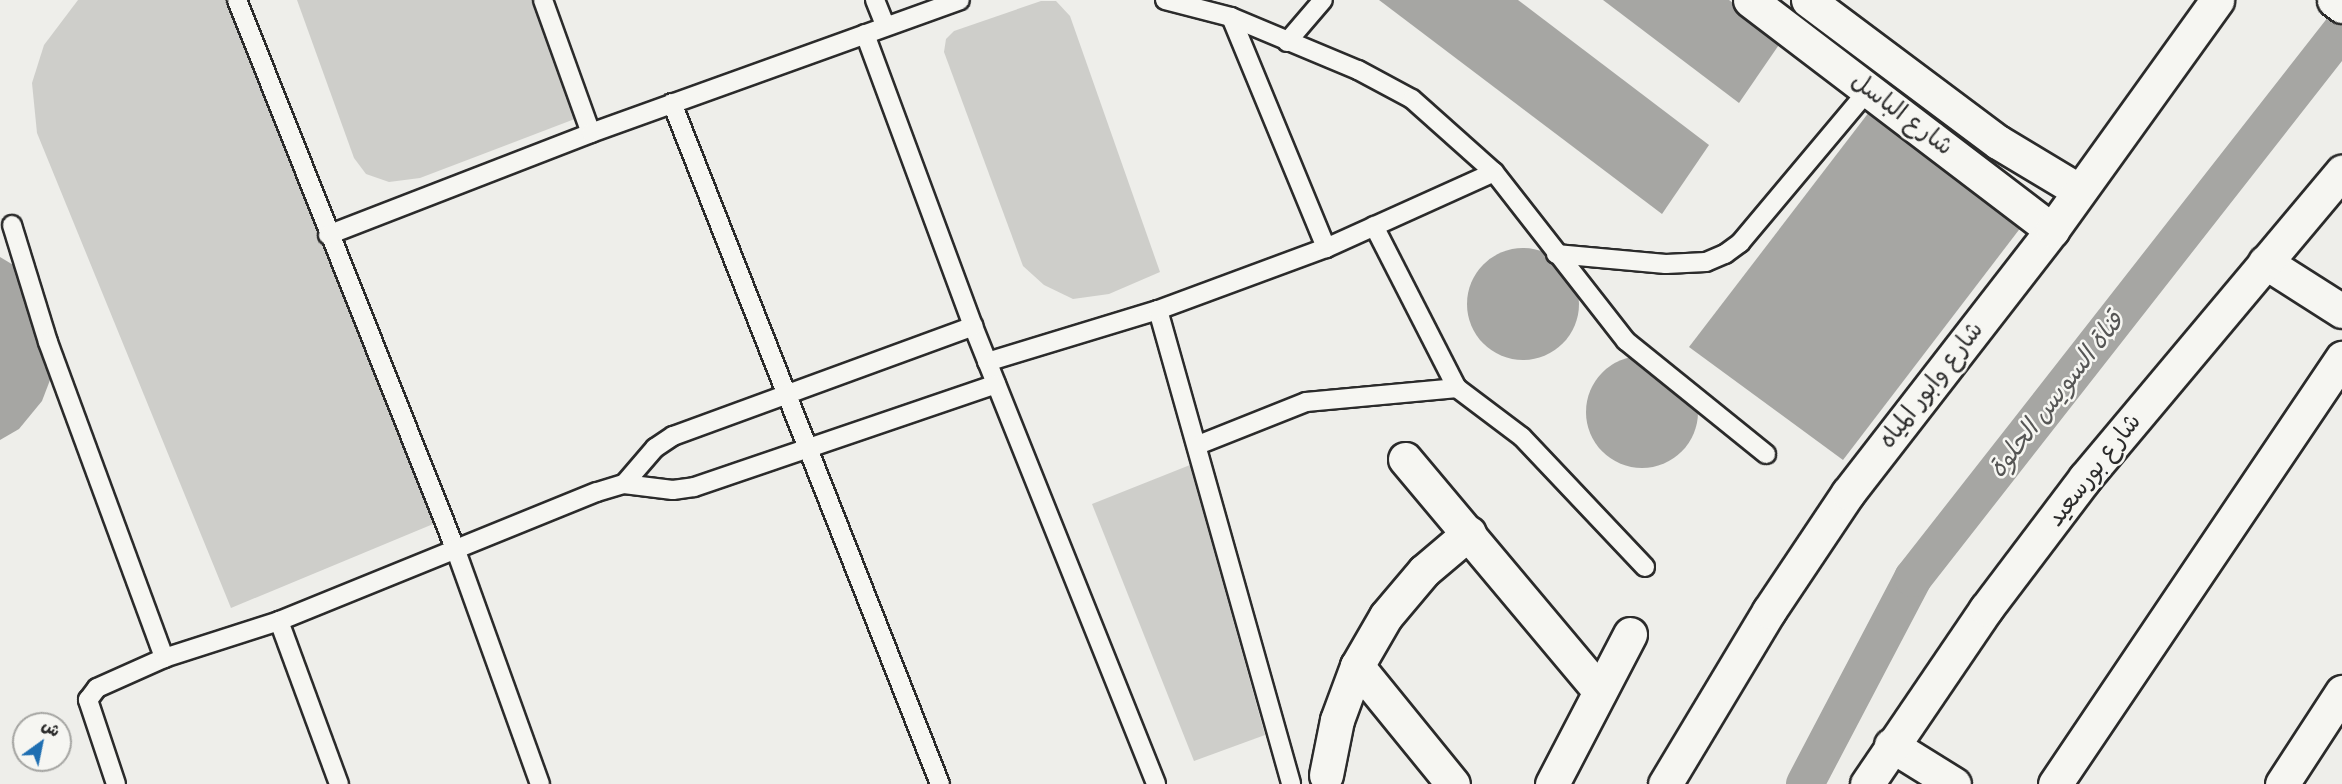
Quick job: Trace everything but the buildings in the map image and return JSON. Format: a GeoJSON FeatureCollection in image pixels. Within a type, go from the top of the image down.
{"type":"FeatureCollection","features":[{"type":"Feature","properties":{"kind":"main road","name":"شارع الباسل"},"geometry":{"type":"LineString","coordinates":[[1750,0],[2052,230]]}},
{"type":"Feature","properties":{"kind":"main road","name":"شارع الباسل"},"geometry":{"type":"LineString","coordinates":[[1808,0],[1998,142],[2078,190]]}},
{"type":"Feature","properties":{"kind":"main road","name":"شارع وابور المياه"},"geometry":{"type":"LineString","coordinates":[[1665,784],[1769,610],[1848,493],[2052,230],[2078,190],[2217,0]]}},
{"type":"Feature","properties":{"kind":"main road"},"geometry":{"type":"LineString","coordinates":[[2334,0],[2342,6]]}},
{"type":"Feature","properties":{"kind":"main road","name":"شارع بورسعيد"},"geometry":{"type":"LineString","coordinates":[[1867,784],[1891,745],[1986,609],[2085,478],[2342,172]]}},
{"type":"Feature","properties":{"kind":"main road"},"geometry":{"type":"LineString","coordinates":[[2265,262],[2342,311]]}},
{"type":"Feature","properties":{"kind":"main road"},"geometry":{"type":"LineString","coordinates":[[2055,784],[2342,358]]}},
{"type":"Feature","properties":{"kind":"main road"},"geometry":{"type":"LineString","coordinates":[[1405,459],[1600,691]]}},
{"type":"Feature","properties":{"kind":"main road"},"geometry":{"type":"LineString","coordinates":[[1326,775],[1337,720],[1357,666],[1386,616],[1424,571],[1469,533]]}},
{"type":"Feature","properties":{"kind":"main road"},"geometry":{"type":"LineString","coordinates":[[1552,784],[1630,634]]}},
{"type":"Feature","properties":{"kind":"main road"},"geometry":{"type":"LineString","coordinates":[[1357,666],[1453,784]]}},
{"type":"Feature","properties":{"kind":"main road"},"geometry":{"type":"LineString","coordinates":[[2290,781],[2342,692]]}},
{"type":"Feature","properties":{"kind":"main road"},"geometry":{"type":"LineString","coordinates":[[1891,745],[1954,784]]}},
{"type":"Feature","properties":{"kind":"lane"},"geometry":{"type":"LineString","coordinates":[[237,0],[328,235],[455,548],[540,784]]}},
{"type":"Feature","properties":{"kind":"lane"},"geometry":{"type":"LineString","coordinates":[[543,0],[591,132]]}},
{"type":"Feature","properties":{"kind":"lane"},"geometry":{"type":"LineString","coordinates":[[875,0],[885,25]]}},
{"type":"Feature","properties":{"kind":"lane"},"geometry":{"type":"LineString","coordinates":[[328,235],[591,132],[960,0]]}},
{"type":"Feature","properties":{"kind":"lane"},"geometry":{"type":"LineString","coordinates":[[1165,0],[1231,17],[1358,70],[1412,99],[1494,172],[1626,341],[1766,454]]}},
{"type":"Feature","properties":{"kind":"lane"},"geometry":{"type":"LineString","coordinates":[[1287,42],[1323,0]]}},
{"type":"Feature","properties":{"kind":"lane"},"geometry":{"type":"LineString","coordinates":[[1231,17],[1326,248]]}},
{"type":"Feature","properties":{"kind":"lane"},"geometry":{"type":"LineString","coordinates":[[865,34],[973,326],[1156,784]]}},
{"type":"Feature","properties":{"kind":"lane"},"geometry":{"type":"LineString","coordinates":[[1556,254],[1666,264],[1706,262],[1725,254],[1740,243],[1869,90]]}},
{"type":"Feature","properties":{"kind":"lane"},"geometry":{"type":"LineString","coordinates":[[672,103],[940,784]]}},
{"type":"Feature","properties":{"kind":"lane"},"geometry":{"type":"LineString","coordinates":[[987,362],[1158,310],[1326,248],[1494,172]]}},
{"type":"Feature","properties":{"kind":"lane"},"geometry":{"type":"LineString","coordinates":[[12,225],[48,342],[164,658]]}},
{"type":"Feature","properties":{"kind":"lane"},"geometry":{"type":"LineString","coordinates":[[1374,226],[1457,388],[1522,437],[1645,567]]}},
{"type":"Feature","properties":{"kind":"lane"},"geometry":{"type":"LineString","coordinates":[[1158,310],[1198,445],[1291,784]]}},
{"type":"Feature","properties":{"kind":"lane"},"geometry":{"type":"LineString","coordinates":[[624,484],[655,448],[673,436],[973,326]]}},
{"type":"Feature","properties":{"kind":"lane"},"geometry":{"type":"LineString","coordinates":[[116,784],[88,700],[97,688],[164,658],[279,621],[455,548],[624,484],[673,490],[694,488],[996,384]]}},
{"type":"Feature","properties":{"kind":"lane"},"geometry":{"type":"LineString","coordinates":[[1198,445],[1306,402],[1457,388]]}},
{"type":"Feature","properties":{"kind":"lane"},"geometry":{"type":"LineString","coordinates":[[279,621],[339,784]]}},
{"type":"Feature","properties":{"kind":"shaded area"},"geometry":{"type":"Polygon","coordinates":[[[78,0],[242,0],[438,522],[231,608],[37,133],[32,83],[44,45],[78,0]]]}},
{"type":"Feature","properties":{"kind":"shaded area"},"geometry":{"type":"Polygon","coordinates":[[[297,0],[551,0],[593,112],[420,178],[389,182],[366,174],[354,158],[297,0]]]}},
{"type":"Feature","properties":{"kind":"shaded area"},"geometry":{"type":"Polygon","coordinates":[[[1379,0],[1518,0],[1709,145],[1662,214],[1379,0]]]}},
{"type":"Feature","properties":{"kind":"shaded area"},"geometry":{"type":"Polygon","coordinates":[[[1603,0],[1729,0],[1783,39],[1739,103],[1603,0]]]}},
{"type":"Feature","properties":{"kind":"shaded area"},"geometry":{"type":"Polygon","coordinates":[[[1041,1],[1056,1],[1070,16],[1160,272],[1109,294],[1073,299],[1044,285],[1023,266],[944,52],[946,39],[954,31],[1041,1]]]}},
{"type":"Feature","properties":{"kind":"shaded area"},"geometry":{"type":"Polygon","coordinates":[[[1876,103],[2028,218],[1843,460],[1689,347],[1876,103]]]}},
{"type":"Feature","properties":{"kind":"shaded area"},"geometry":{"type":"Polygon","coordinates":[[[1523,248],[1544,253],[1562,265],[1574,283],[1579,304],[1574,325],[1562,343],[1544,355],[1523,360],[1502,355],[1484,343],[1472,325],[1467,304],[1472,283],[1484,265],[1502,253],[1523,248]]]}},
{"type":"Feature","properties":{"kind":"shaded area"},"geometry":{"type":"Polygon","coordinates":[[[0,257],[20,269],[43,297],[55,332],[55,367],[42,401],[19,429],[0,440],[0,257]]]}},
{"type":"Feature","properties":{"kind":"shaded area"},"geometry":{"type":"Polygon","coordinates":[[[1642,356],[1663,360],[1682,372],[1694,391],[1698,412],[1694,433],[1682,452],[1663,464],[1642,468],[1621,464],[1602,452],[1590,433],[1586,412],[1590,391],[1602,372],[1621,360],[1642,356]]]}},
{"type":"Feature","properties":{"kind":"shaded area"},"geometry":{"type":"Polygon","coordinates":[[[1190,465],[1265,735],[1194,761],[1092,504],[1190,465]]]}},
{"type":"Feature","properties":{"kind":"waterway","name":"قناة السويس الحلوة"},"geometry":{"type":"LineString","coordinates":[[1805,784],[1913,578],[2342,30]]}}]}
